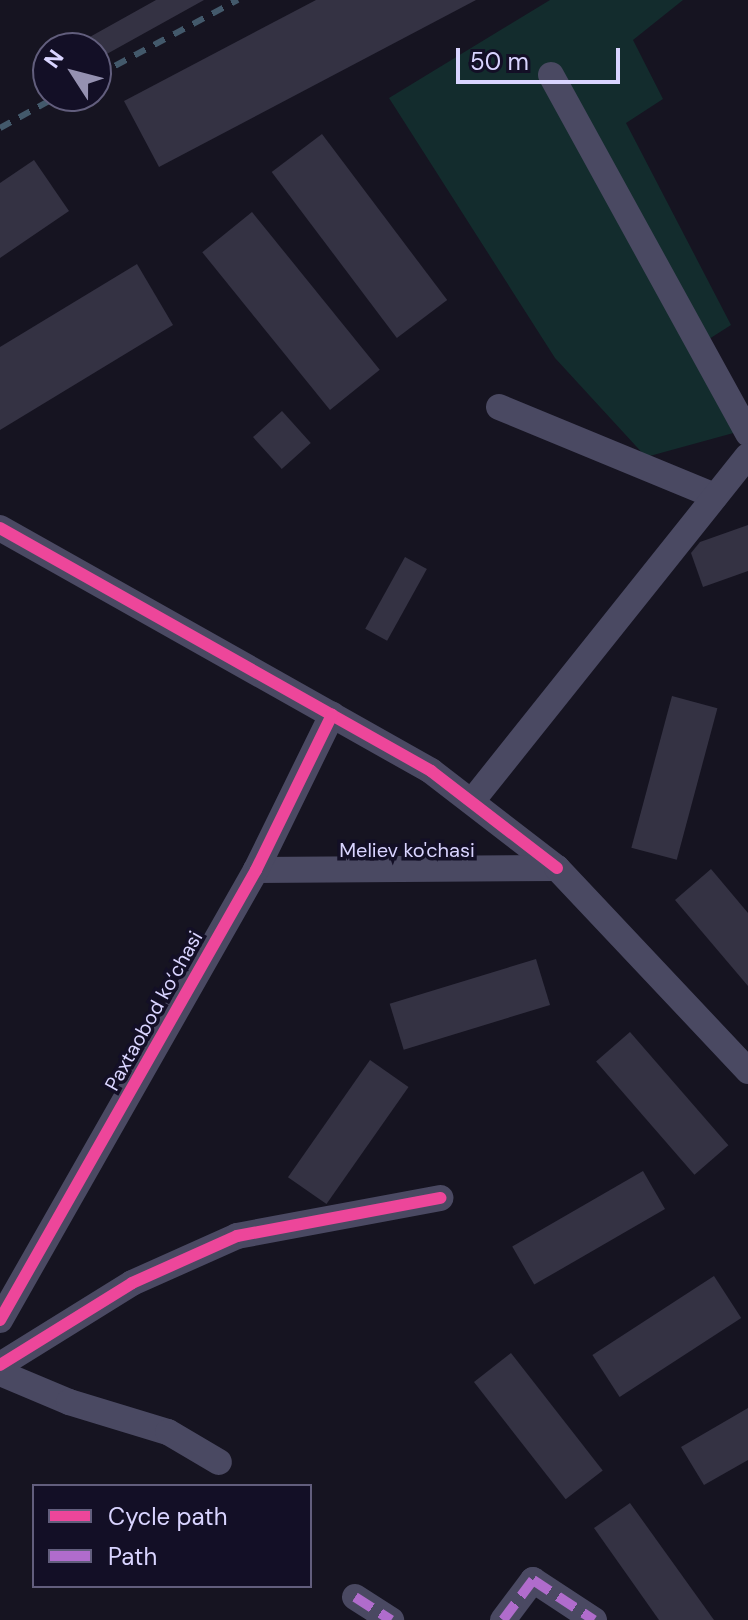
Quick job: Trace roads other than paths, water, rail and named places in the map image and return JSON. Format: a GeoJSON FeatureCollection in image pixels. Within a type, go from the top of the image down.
{"type":"FeatureCollection","features":[{"type":"Feature","properties":{"kind":"street"},"geometry":{"type":"LineString","coordinates":[[551,75],[748,433]]}},
{"type":"Feature","properties":{"kind":"street"},"geometry":{"type":"LineString","coordinates":[[499,407],[715,496]]}},
{"type":"Feature","properties":{"kind":"street"},"geometry":{"type":"LineString","coordinates":[[473,800],[748,456]]}},
{"type":"Feature","properties":{"kind":"street","name":"Meliev ko'chasi"},"geometry":{"type":"LineString","coordinates":[[0,528],[332,715],[473,800],[557,868],[748,1071]]}},
{"type":"Feature","properties":{"kind":"street","name":"Paxtaobod ko‘chasi"},"geometry":{"type":"LineString","coordinates":[[0,1320],[256,870],[332,715]]}},
{"type":"Feature","properties":{"kind":"street","name":"Meliev ko'chasi"},"geometry":{"type":"LineString","coordinates":[[256,870],[557,868]]}},
{"type":"Feature","properties":{"kind":"street"},"geometry":{"type":"LineString","coordinates":[[0,1365],[132,1283],[237,1236],[440,1198]]}},
{"type":"Feature","properties":{"kind":"street"},"geometry":{"type":"LineString","coordinates":[[0,1373],[168,1432],[219,1462]]}},
{"type":"Feature","properties":{"kind":"street"},"geometry":{"type":"LineString","coordinates":[[503,1620],[533,1580],[594,1620]]}},
{"type":"Feature","properties":{"kind":"street"},"geometry":{"type":"LineString","coordinates":[[355,1597],[391,1620]]}},
{"type":"Feature","properties":{"kind":"railway"},"geometry":{"type":"LineString","coordinates":[[112,67],[238,0]]}},
{"type":"Feature","properties":{"kind":"railway"},"geometry":{"type":"LineString","coordinates":[[0,128],[32,110]]}}]}
